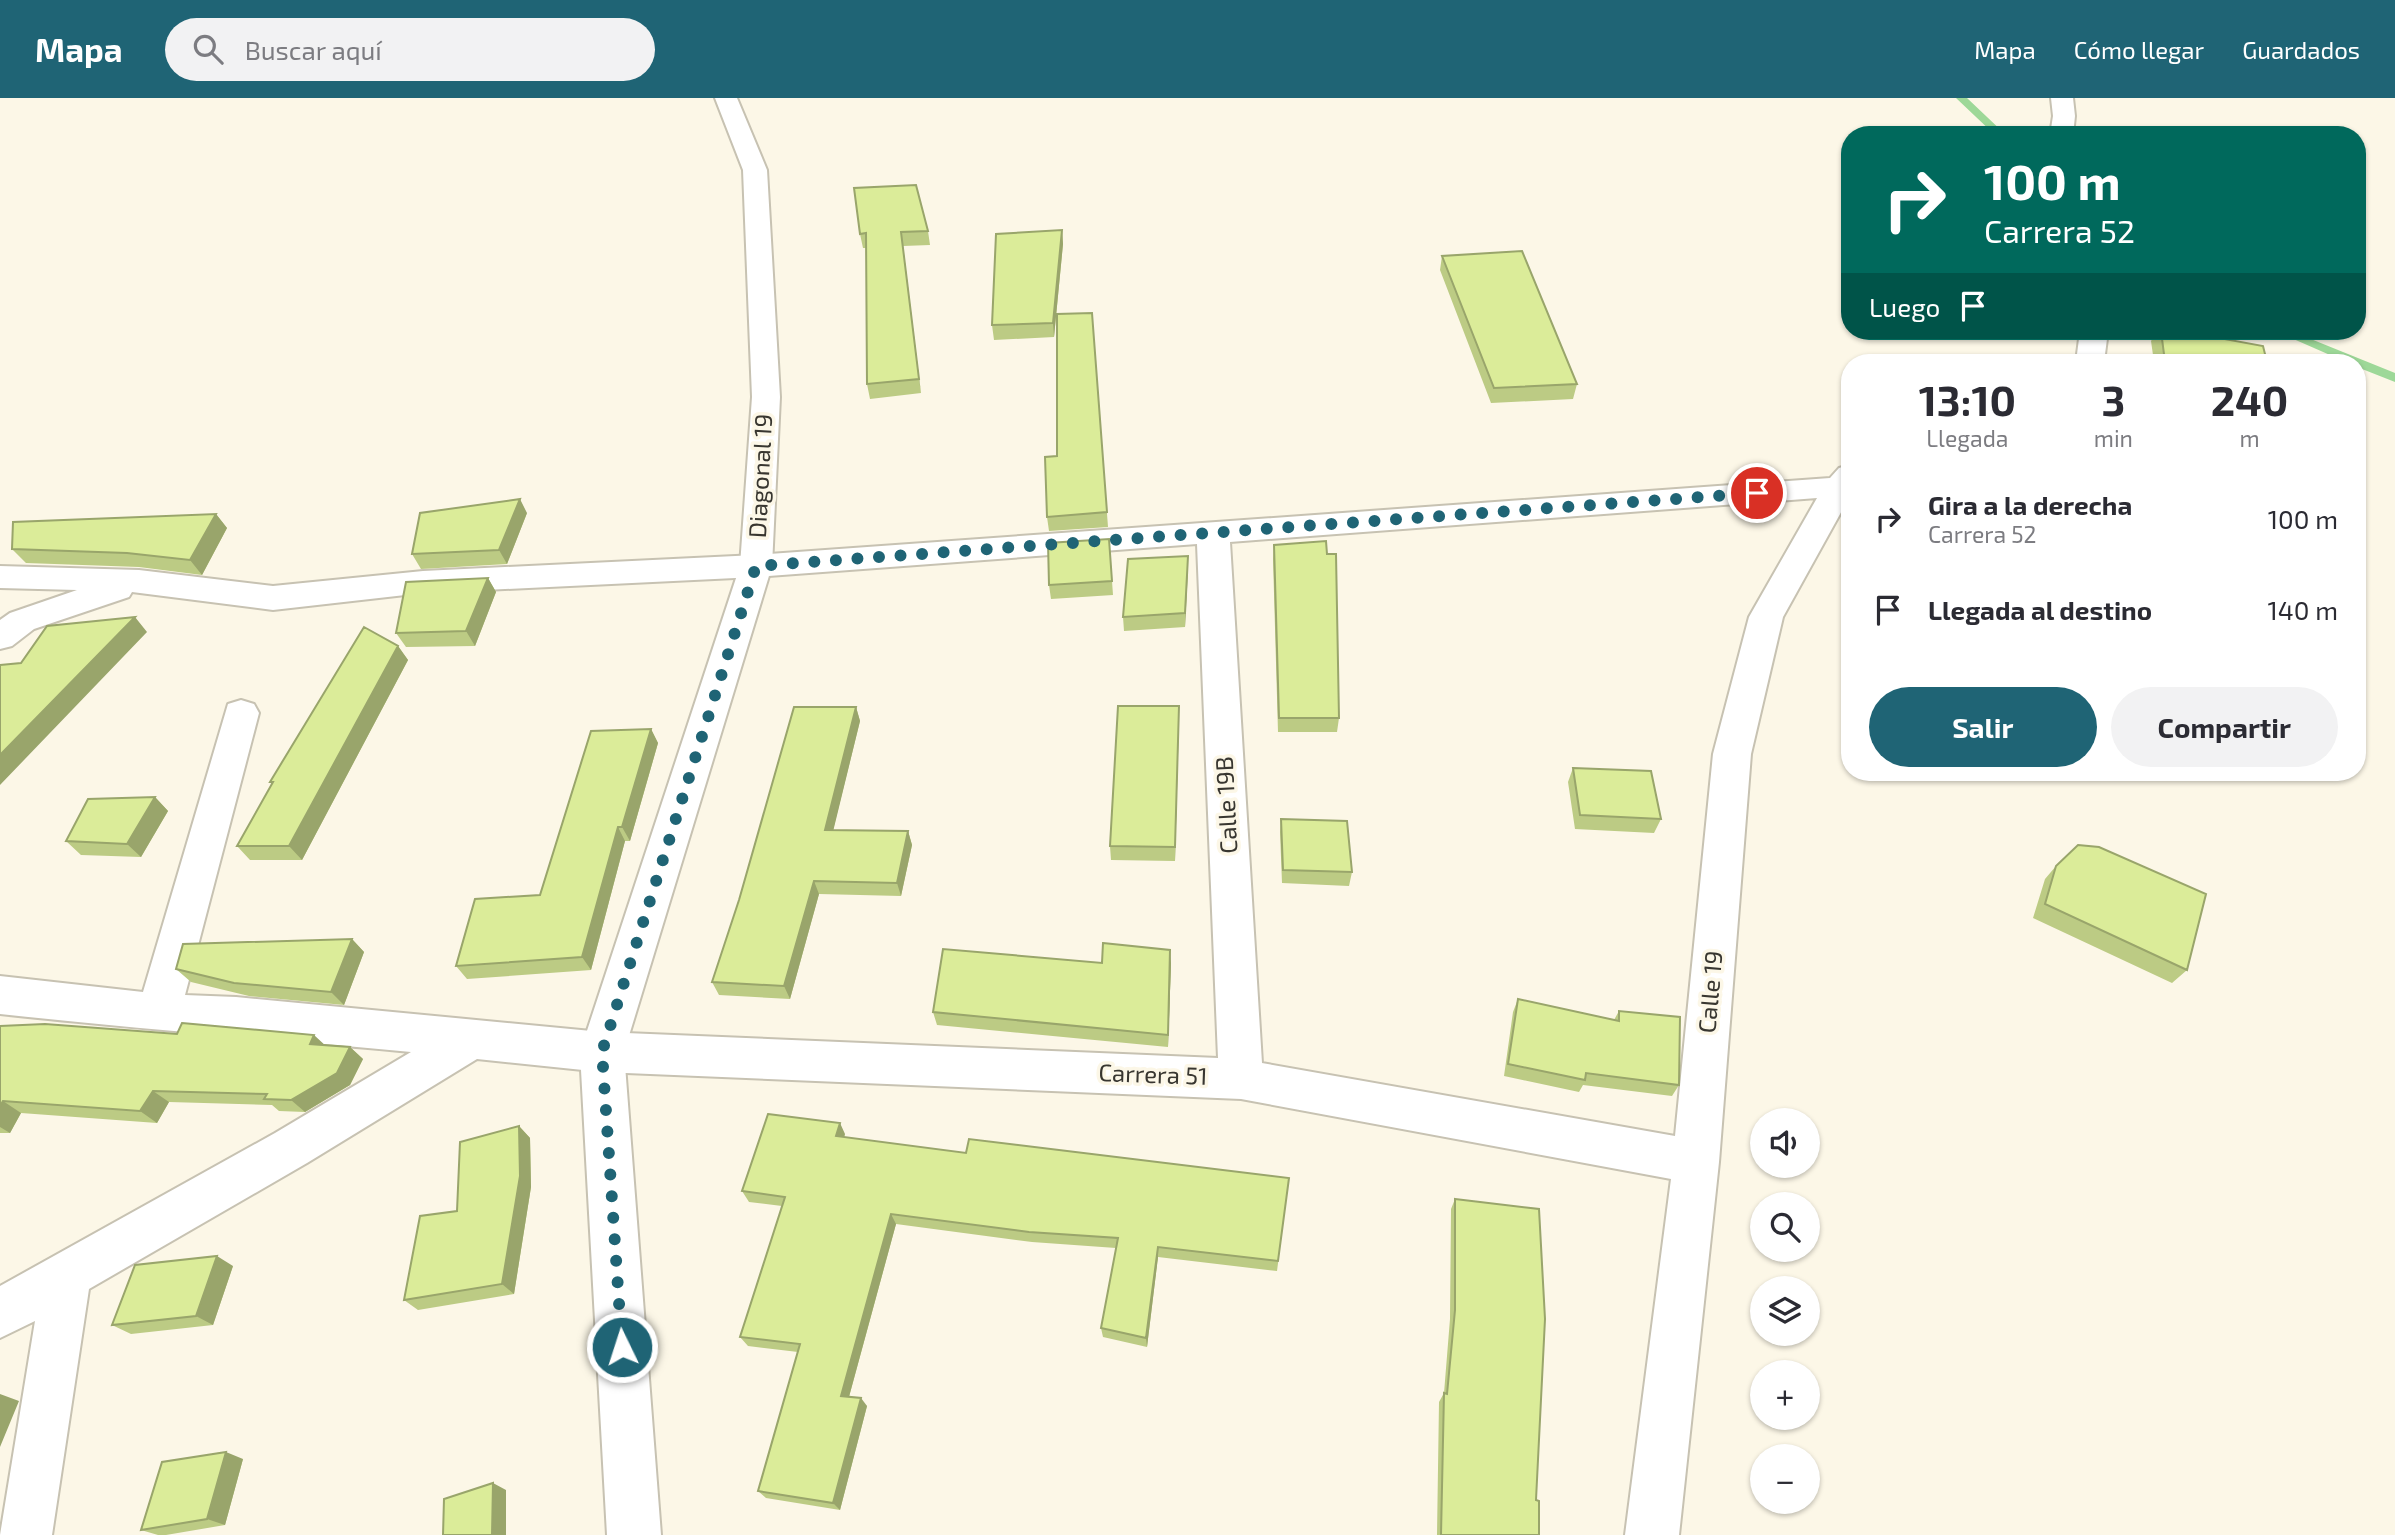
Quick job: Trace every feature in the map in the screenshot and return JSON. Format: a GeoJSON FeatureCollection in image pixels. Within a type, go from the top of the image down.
{"type":"FeatureCollection","features":[{"type":"Feature","properties":{"kind":"street","name":"Diagonal 19"},"geometry":{"type":"LineString","coordinates":[[634,1535],[602,1052],[756,566],[766,397],[755,170],[726,98]]}},
{"type":"Feature","properties":{"kind":"street"},"geometry":{"type":"LineString","coordinates":[[2061,126],[2062,98]]}},
{"type":"Feature","properties":{"kind":"street"},"geometry":{"type":"LineString","coordinates":[[0,577],[139,581],[273,598],[423,582],[756,566],[1841,481]]}},
{"type":"Feature","properties":{"kind":"street","name":"Calle 19"},"geometry":{"type":"LineString","coordinates":[[1652,1535],[1696,1162],[1732,754],[1766,617],[1841,486]]}},
{"type":"Feature","properties":{"kind":"street","name":"Calle 19B"},"geometry":{"type":"LineString","coordinates":[[1213,531],[1241,1079]]}},
{"type":"Feature","properties":{"kind":"street"},"geometry":{"type":"LineString","coordinates":[[0,637],[22,621],[139,581]]}},
{"type":"Feature","properties":{"kind":"street"},"geometry":{"type":"LineString","coordinates":[[159,1013],[241,713]]}},
{"type":"Feature","properties":{"kind":"street","name":"Carrera 51"},"geometry":{"type":"LineString","coordinates":[[11,1004],[236,1016],[602,1052],[1241,1079],[1696,1162]]}},
{"type":"Feature","properties":{"kind":"street"},"geometry":{"type":"LineString","coordinates":[[0,1313],[291,1148],[469,1041]]}},
{"type":"Feature","properties":{"kind":"street"},"geometry":{"type":"LineString","coordinates":[[24,1535],[67,1275]]}},
{"type":"Feature","properties":{"kind":"building"},"geometry":{"type":"Polygon","coordinates":[[[916,185],[928,231],[901,232],[919,379],[867,384],[866,233],[860,234],[854,188],[916,185]]]}},
{"type":"Feature","properties":{"kind":"building"},"geometry":{"type":"Polygon","coordinates":[[[1062,230],[1053,323],[992,325],[996,234],[1062,230]]]}},
{"type":"Feature","properties":{"kind":"building"},"geometry":{"type":"Polygon","coordinates":[[[1522,251],[1577,384],[1494,388],[1442,256],[1522,251]]]}},
{"type":"Feature","properties":{"kind":"building"},"geometry":{"type":"Polygon","coordinates":[[[1092,313],[1107,512],[1047,517],[1045,457],[1057,456],[1057,314],[1092,313]]]}},
{"type":"Feature","properties":{"kind":"building"},"geometry":{"type":"Polygon","coordinates":[[[2162,340],[2230,340],[2263,346],[2265,354],[2164,354],[2162,340]]]}},
{"type":"Feature","properties":{"kind":"building"},"geometry":{"type":"Polygon","coordinates":[[[520,499],[499,550],[412,554],[420,513],[520,499]]]}},
{"type":"Feature","properties":{"kind":"building"},"geometry":{"type":"Polygon","coordinates":[[[216,514],[190,560],[127,553],[12,549],[13,522],[216,514]]]}},
{"type":"Feature","properties":{"kind":"building"},"geometry":{"type":"Polygon","coordinates":[[[1109,539],[1112,581],[1049,585],[1048,543],[1109,539]]]}},
{"type":"Feature","properties":{"kind":"building"},"geometry":{"type":"Polygon","coordinates":[[[1326,541],[1327,554],[1336,554],[1339,718],[1279,718],[1274,545],[1326,541]]]}},
{"type":"Feature","properties":{"kind":"building"},"geometry":{"type":"Polygon","coordinates":[[[1188,556],[1185,613],[1123,617],[1128,559],[1188,556]]]}},
{"type":"Feature","properties":{"kind":"building"},"geometry":{"type":"Polygon","coordinates":[[[488,578],[466,631],[396,633],[406,582],[488,578]]]}},
{"type":"Feature","properties":{"kind":"building"},"geometry":{"type":"Polygon","coordinates":[[[135,617],[0,755],[0,665],[21,663],[47,626],[135,617]]]}},
{"type":"Feature","properties":{"kind":"building"},"geometry":{"type":"Polygon","coordinates":[[[364,627],[398,646],[289,846],[237,846],[273,782],[270,782],[364,627]]]}},
{"type":"Feature","properties":{"kind":"building"},"geometry":{"type":"Polygon","coordinates":[[[1118,706],[1179,706],[1175,847],[1110,846],[1118,706]]]}},
{"type":"Feature","properties":{"kind":"building"},"geometry":{"type":"Polygon","coordinates":[[[794,707],[856,707],[825,830],[908,831],[897,883],[814,881],[784,986],[712,982],[739,900],[794,707]]]}},
{"type":"Feature","properties":{"kind":"building"},"geometry":{"type":"Polygon","coordinates":[[[651,729],[622,827],[618,827],[582,957],[456,966],[475,899],[540,895],[591,731],[651,729]]]}},
{"type":"Feature","properties":{"kind":"building"},"geometry":{"type":"Polygon","coordinates":[[[1573,768],[1651,771],[1661,819],[1580,815],[1573,768]]]}},
{"type":"Feature","properties":{"kind":"building"},"geometry":{"type":"Polygon","coordinates":[[[155,797],[127,844],[66,841],[88,799],[155,797]]]}},
{"type":"Feature","properties":{"kind":"building"},"geometry":{"type":"Polygon","coordinates":[[[1281,819],[1347,821],[1352,872],[1283,870],[1281,819]]]}},
{"type":"Feature","properties":{"kind":"building"},"geometry":{"type":"Polygon","coordinates":[[[2078,845],[2099,847],[2206,894],[2187,970],[2045,904],[2056,866],[2078,845]]]}},
{"type":"Feature","properties":{"kind":"building"},"geometry":{"type":"Polygon","coordinates":[[[352,939],[331,992],[234,983],[176,969],[183,944],[352,939]]]}},
{"type":"Feature","properties":{"kind":"building"},"geometry":{"type":"Polygon","coordinates":[[[1103,943],[1170,950],[1168,1035],[933,1012],[943,949],[1102,963],[1103,943]]]}},
{"type":"Feature","properties":{"kind":"building"},"geometry":{"type":"Polygon","coordinates":[[[1518,999],[1619,1021],[1619,1011],[1680,1017],[1679,1085],[1586,1073],[1585,1080],[1508,1064],[1518,999]]]}},
{"type":"Feature","properties":{"kind":"building"},"geometry":{"type":"Polygon","coordinates":[[[182,1023],[314,1035],[310,1044],[350,1047],[337,1073],[291,1100],[264,1099],[267,1094],[153,1091],[140,1111],[3,1101],[0,1106],[0,1026],[45,1024],[177,1034],[182,1023]]]}},
{"type":"Feature","properties":{"kind":"building"},"geometry":{"type":"Polygon","coordinates":[[[768,1114],[840,1123],[836,1136],[966,1153],[969,1139],[1289,1178],[1278,1261],[1158,1247],[1146,1338],[1101,1328],[1118,1238],[1029,1232],[891,1214],[841,1396],[861,1398],[833,1503],[758,1491],[800,1344],[740,1337],[785,1197],[742,1191],[768,1114]]]}},
{"type":"Feature","properties":{"kind":"building"},"geometry":{"type":"Polygon","coordinates":[[[519,1126],[520,1176],[502,1284],[404,1300],[420,1216],[457,1211],[460,1142],[519,1126]]]}},
{"type":"Feature","properties":{"kind":"building"},"geometry":{"type":"Polygon","coordinates":[[[1455,1199],[1539,1209],[1545,1319],[1536,1500],[1539,1501],[1539,1535],[1441,1535],[1444,1393],[1447,1394],[1455,1310],[1455,1199]]]}},
{"type":"Feature","properties":{"kind":"building"},"geometry":{"type":"Polygon","coordinates":[[[217,1256],[196,1316],[112,1325],[135,1265],[217,1256]]]}},
{"type":"Feature","properties":{"kind":"building"},"geometry":{"type":"Polygon","coordinates":[[[226,1452],[207,1519],[141,1530],[162,1462],[226,1452]]]}},
{"type":"Feature","properties":{"kind":"building"},"geometry":{"type":"Polygon","coordinates":[[[493,1483],[492,1535],[443,1535],[444,1499],[493,1483]]]}},
{"type":"Feature","properties":{"kind":"waterway"},"geometry":{"type":"LineString","coordinates":[[1961,98],[1991,126]]}},
{"type":"Feature","properties":{"kind":"waterway"},"geometry":{"type":"LineString","coordinates":[[2303,340],[2337,354]]}},
{"type":"Feature","properties":{"kind":"waterway"},"geometry":{"type":"LineString","coordinates":[[2366,366],[2395,378]]}},
{"type":"Feature","properties":{"kind":"route"},"geometry":{"type":"LineString","coordinates":[[622,1347],[602,1052],[756,566],[1757,493]]}}]}
